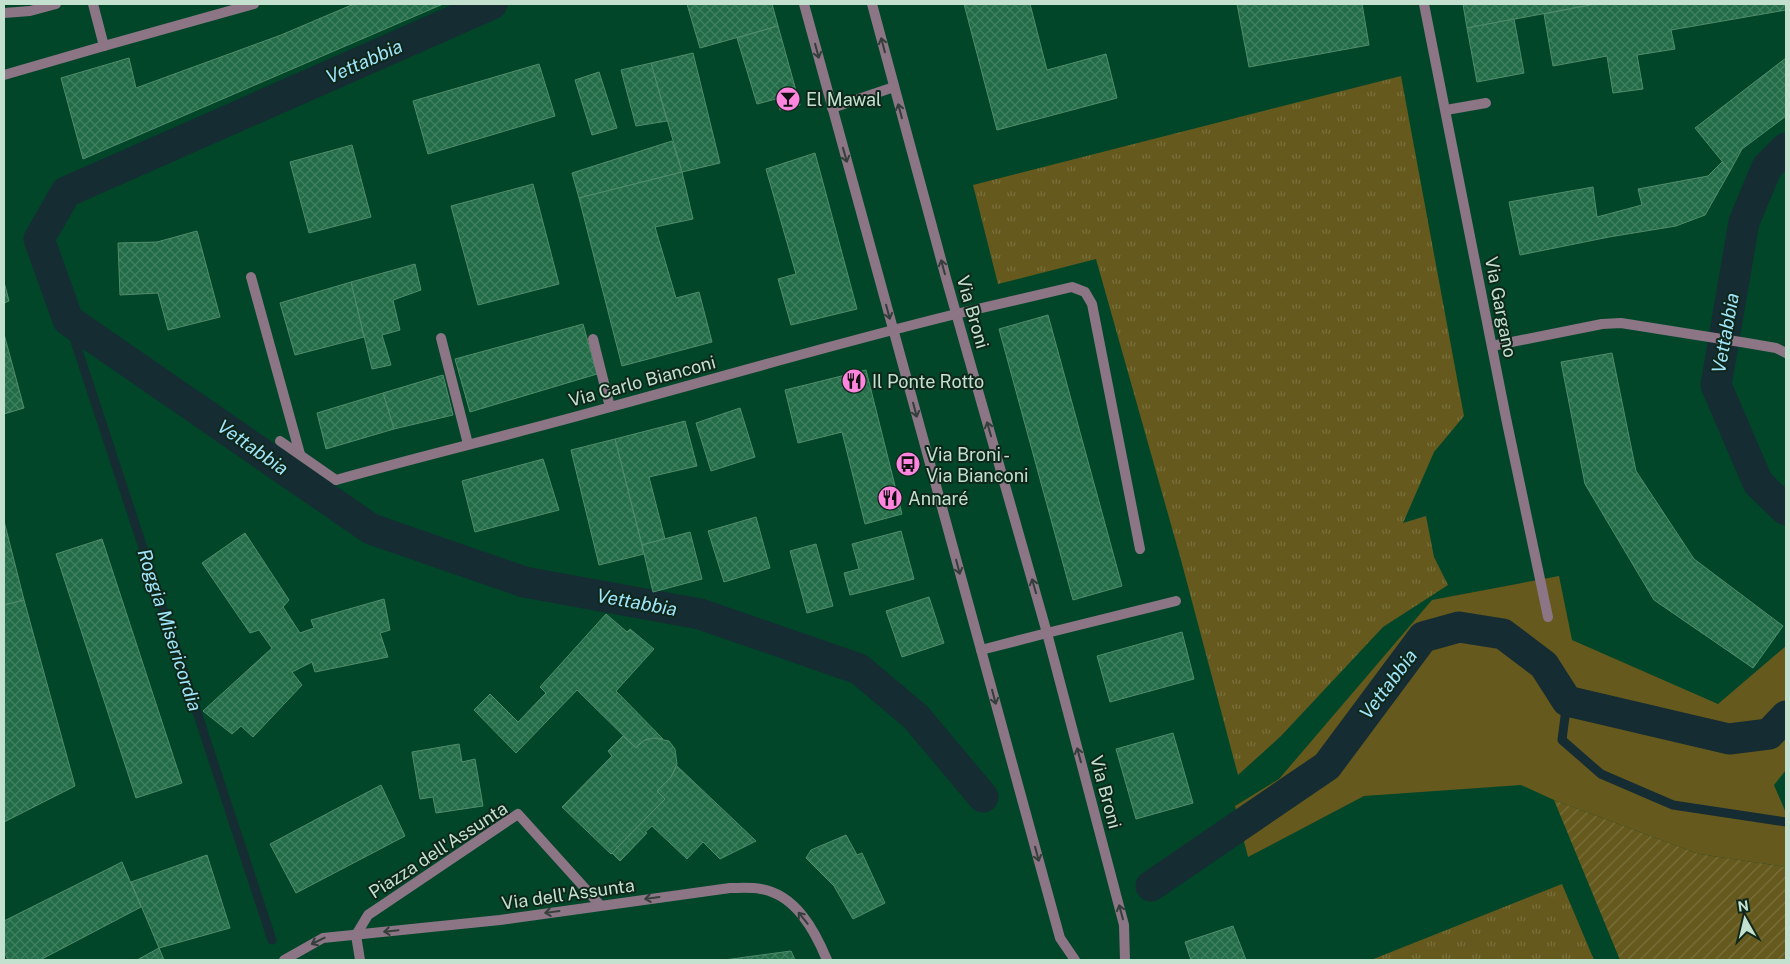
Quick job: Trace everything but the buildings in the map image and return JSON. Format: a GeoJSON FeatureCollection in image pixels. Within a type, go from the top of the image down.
{"type":"FeatureCollection","features":[{"type":"Feature","properties":{"kind":"street"},"geometry":{"type":"LineString","coordinates":[[4,13],[30,11],[56,4]]}},
{"type":"Feature","properties":{"kind":"street"},"geometry":{"type":"LineString","coordinates":[[92,4],[104,46]]}},
{"type":"Feature","properties":{"kind":"street"},"geometry":{"type":"LineString","coordinates":[[4,75],[254,4]]}},
{"type":"Feature","properties":{"kind":"street"},"geometry":{"type":"LineString","coordinates":[[804,4],[1060,938],[1075,960]]}},
{"type":"Feature","properties":{"kind":"street","name":"Via Broni"},"geometry":{"type":"LineString","coordinates":[[872,4],[956,314],[1047,633],[1124,925],[1125,960]]}},
{"type":"Feature","properties":{"kind":"street","name":"Via Gargano"},"geometry":{"type":"LineString","coordinates":[[1424,4],[1548,617]]}},
{"type":"Feature","properties":{"kind":"street"},"geometry":{"type":"LineString","coordinates":[[832,108],[894,87]]}},
{"type":"Feature","properties":{"kind":"street"},"geometry":{"type":"LineString","coordinates":[[1446,110],[1486,103]]}},
{"type":"Feature","properties":{"kind":"street"},"geometry":{"type":"LineString","coordinates":[[251,277],[300,454]]}},
{"type":"Feature","properties":{"kind":"street","name":"Via Carlo Bianconi"},"geometry":{"type":"LineString","coordinates":[[300,454],[336,480],[893,330],[1072,287],[1085,292],[1092,304],[1140,549]]}},
{"type":"Feature","properties":{"kind":"street"},"geometry":{"type":"LineString","coordinates":[[1492,346],[1602,324],[1621,323],[1776,348],[1786,353]]}},
{"type":"Feature","properties":{"kind":"street"},"geometry":{"type":"LineString","coordinates":[[441,338],[468,444]]}},
{"type":"Feature","properties":{"kind":"street"},"geometry":{"type":"LineString","coordinates":[[593,339],[610,407]]}},
{"type":"Feature","properties":{"kind":"street"},"geometry":{"type":"LineString","coordinates":[[280,441],[300,454]]}},
{"type":"Feature","properties":{"kind":"street"},"geometry":{"type":"LineString","coordinates":[[981,650],[1176,601]]}},
{"type":"Feature","properties":{"kind":"street","name":"Piazza dell'Assunta"},"geometry":{"type":"LineString","coordinates":[[356,935],[368,915],[518,814],[600,905]]}},
{"type":"Feature","properties":{"kind":"street","name":"Via dell'Assunta"},"geometry":{"type":"LineString","coordinates":[[284,960],[323,938],[500,920],[730,888],[761,889],[779,896],[790,904],[805,919],[827,960]]}},
{"type":"Feature","properties":{"kind":"street"},"geometry":{"type":"LineString","coordinates":[[356,935],[360,960]]}},
{"type":"Feature","properties":{"kind":"green space"},"geometry":{"type":"Polygon","coordinates":[[[1401,76],[1464,416],[1434,452],[1403,523],[1426,516],[1434,557],[1448,585],[1383,627],[1281,736],[1238,775],[1181,560],[1096,259],[998,284],[973,185],[1401,76]]]}},
{"type":"Feature","properties":{"kind":"green space"},"geometry":{"type":"Polygon","coordinates":[[[1559,576],[1572,640],[1718,704],[1786,646],[1786,770],[1774,785],[1786,813],[1786,867],[1699,854],[1554,800],[1521,785],[1364,796],[1248,857],[1235,806],[1279,779],[1432,600],[1559,576]]]}},
{"type":"Feature","properties":{"kind":"green space"},"geometry":{"type":"Polygon","coordinates":[[[1554,800],[1699,854],[1786,867],[1786,960],[1620,960],[1554,800]]]}},
{"type":"Feature","properties":{"kind":"green space"},"geometry":{"type":"Polygon","coordinates":[[[1562,884],[1594,960],[1371,960],[1562,884]]]}},
{"type":"Feature","properties":{"kind":"waterway","name":"Vettabbia"},"geometry":{"type":"LineString","coordinates":[[492,4],[66,192],[39,239],[68,320],[371,529],[524,582],[700,614],[859,669],[916,717],[983,797]]}},
{"type":"Feature","properties":{"kind":"waterway","name":"Vettabbia"},"geometry":{"type":"LineString","coordinates":[[1786,148],[1767,167],[1744,222],[1716,385],[1758,483],[1786,510]]}},
{"type":"Feature","properties":{"kind":"waterway","name":"Roggia Misericordia"},"geometry":{"type":"LineString","coordinates":[[68,320],[272,940]]}},
{"type":"Feature","properties":{"kind":"waterway","name":"Vettabbia"},"geometry":{"type":"LineString","coordinates":[[1151,886],[1327,766],[1423,637],[1459,627],[1503,634],[1544,665],[1567,701],[1729,739],[1769,734],[1786,716]]}},
{"type":"Feature","properties":{"kind":"waterway"},"geometry":{"type":"LineString","coordinates":[[1567,701],[1562,740],[1601,774],[1673,805],[1786,822]]}},
{"type":"Feature","properties":{"kind":"place","name":"El Mawal"},"geometry":{"type":"Point","coordinates":[788,99]}},
{"type":"Feature","properties":{"kind":"place","name":"Il Ponte Rotto"},"geometry":{"type":"Point","coordinates":[854,381]}},
{"type":"Feature","properties":{"kind":"place","name":"Via Broni - Via Bianconi"},"geometry":{"type":"Point","coordinates":[908,464]}},
{"type":"Feature","properties":{"kind":"place","name":"Annaré"},"geometry":{"type":"Point","coordinates":[890,498]}}]}
